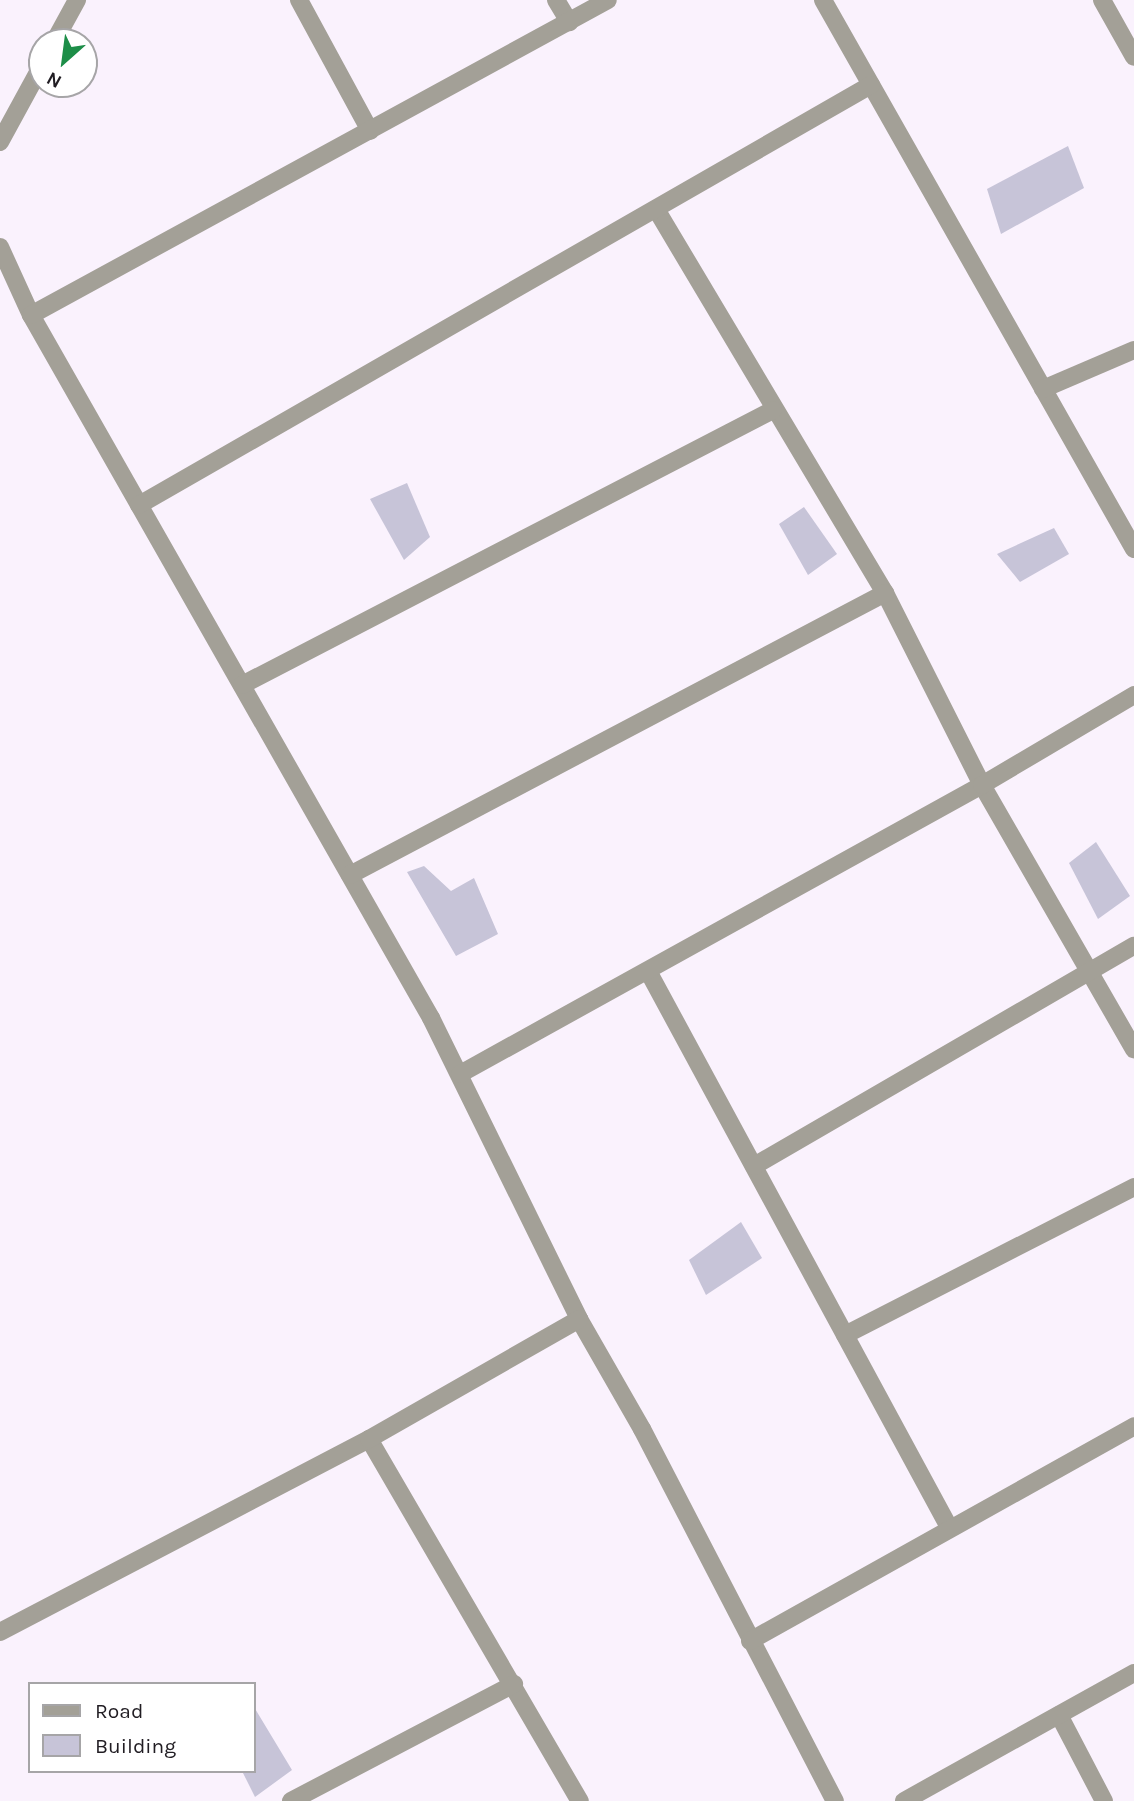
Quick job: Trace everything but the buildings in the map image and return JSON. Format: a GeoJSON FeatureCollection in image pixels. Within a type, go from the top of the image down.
{"type":"FeatureCollection","features":[{"type":"Feature","properties":{"kind":"street"},"geometry":{"type":"LineString","coordinates":[[62,28],[77,0]]}},
{"type":"Feature","properties":{"kind":"street"},"geometry":{"type":"LineString","coordinates":[[299,0],[370,131]]}},
{"type":"Feature","properties":{"kind":"street"},"geometry":{"type":"LineString","coordinates":[[556,0],[569,22]]}},
{"type":"Feature","properties":{"kind":"street"},"geometry":{"type":"LineString","coordinates":[[31,315],[608,0]]}},
{"type":"Feature","properties":{"kind":"street"},"geometry":{"type":"LineString","coordinates":[[823,0],[1134,549]]}},
{"type":"Feature","properties":{"kind":"street"},"geometry":{"type":"LineString","coordinates":[[1102,0],[1134,57]]}},
{"type":"Feature","properties":{"kind":"street"},"geometry":{"type":"LineString","coordinates":[[139,505],[871,85]]}},
{"type":"Feature","properties":{"kind":"street"},"geometry":{"type":"LineString","coordinates":[[0,142],[28,91]]}},
{"type":"Feature","properties":{"kind":"street"},"geometry":{"type":"LineString","coordinates":[[656,209],[773,410],[885,593],[982,785],[1134,1049]]}},
{"type":"Feature","properties":{"kind":"street"},"geometry":{"type":"LineString","coordinates":[[0,247],[31,315],[350,875],[460,1074],[579,1320],[642,1429],[835,1801]]}},
{"type":"Feature","properties":{"kind":"street"},"geometry":{"type":"LineString","coordinates":[[1043,389],[1134,350]]}},
{"type":"Feature","properties":{"kind":"street"},"geometry":{"type":"LineString","coordinates":[[242,685],[773,410]]}},
{"type":"Feature","properties":{"kind":"street"},"geometry":{"type":"LineString","coordinates":[[350,875],[885,593]]}},
{"type":"Feature","properties":{"kind":"street"},"geometry":{"type":"LineString","coordinates":[[460,1074],[982,785],[1134,695]]}},
{"type":"Feature","properties":{"kind":"street"},"geometry":{"type":"LineString","coordinates":[[754,1166],[1134,946]]}},
{"type":"Feature","properties":{"kind":"street"},"geometry":{"type":"LineString","coordinates":[[648,971],[950,1529]]}},
{"type":"Feature","properties":{"kind":"street"},"geometry":{"type":"LineString","coordinates":[[845,1335],[1134,1188]]}},
{"type":"Feature","properties":{"kind":"street"},"geometry":{"type":"LineString","coordinates":[[0,1632],[369,1439],[579,1320]]}},
{"type":"Feature","properties":{"kind":"street"},"geometry":{"type":"LineString","coordinates":[[750,1641],[1134,1426]]}},
{"type":"Feature","properties":{"kind":"street"},"geometry":{"type":"LineString","coordinates":[[369,1439],[580,1801]]}},
{"type":"Feature","properties":{"kind":"street"},"geometry":{"type":"LineString","coordinates":[[904,1801],[1134,1673]]}},
{"type":"Feature","properties":{"kind":"street"},"geometry":{"type":"LineString","coordinates":[[291,1801],[514,1684]]}},
{"type":"Feature","properties":{"kind":"street"},"geometry":{"type":"LineString","coordinates":[[1059,1715],[1104,1801]]}}]}
